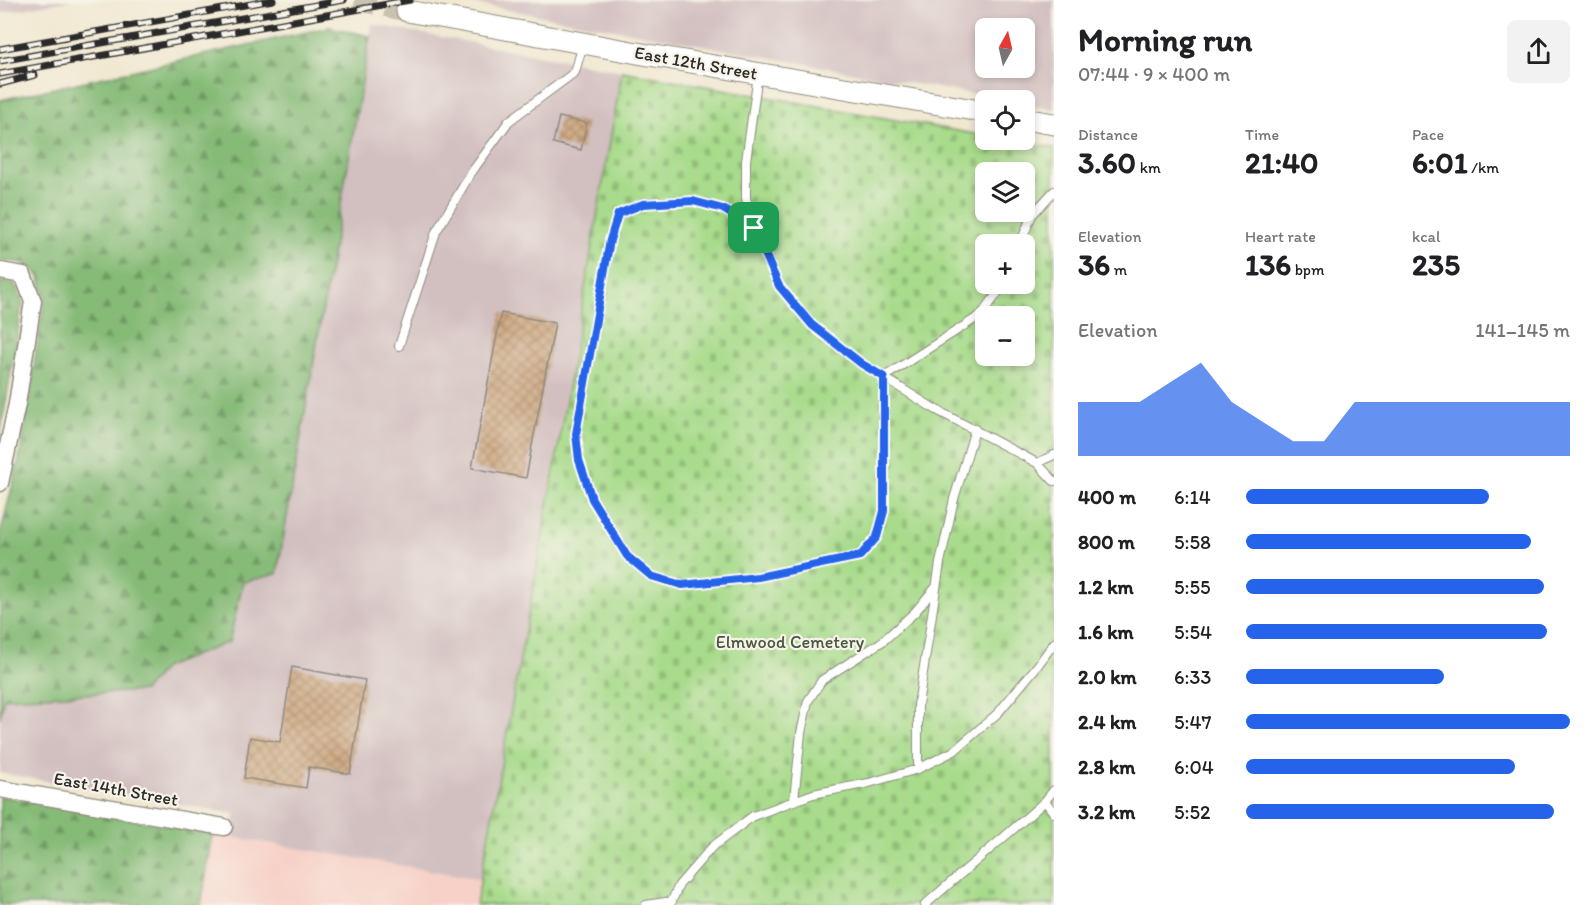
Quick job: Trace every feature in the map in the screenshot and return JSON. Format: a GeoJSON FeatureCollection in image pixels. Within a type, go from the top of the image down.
{"type":"FeatureCollection","features":[{"type":"Feature","properties":{"kind":"street","name":"East 12th Street"},"geometry":{"type":"LineString","coordinates":[[407,11],[975,110]]}},
{"type":"Feature","properties":{"kind":"street"},"geometry":{"type":"LineString","coordinates":[[1035,121],[1054,124]]}},
{"type":"Feature","properties":{"kind":"street"},"geometry":{"type":"LineString","coordinates":[[0,271],[23,275],[33,301],[17,404],[0,483]]}},
{"type":"Feature","properties":{"kind":"street","name":"East 14th Street"},"geometry":{"type":"LineString","coordinates":[[0,789],[225,827]]}},
{"type":"Feature","properties":{"kind":"lane"},"geometry":{"type":"LineString","coordinates":[[399,346],[436,232],[471,173],[509,121],[575,72],[584,43]]}},
{"type":"Feature","properties":{"kind":"lane"},"geometry":{"type":"LineString","coordinates":[[758,74],[746,161],[746,198],[754,228],[779,286],[812,325],[862,364],[933,408],[1037,463],[1054,481]]}},
{"type":"Feature","properties":{"kind":"lane"},"geometry":{"type":"LineString","coordinates":[[1024,234],[1032,215],[1054,191]]}},
{"type":"Feature","properties":{"kind":"lane"},"geometry":{"type":"LineString","coordinates":[[754,228],[723,209],[693,201],[643,204],[618,214],[610,240],[576,434],[579,460],[592,499],[627,556],[651,576],[682,585],[758,577],[860,556],[877,537],[884,511],[884,377]]}},
{"type":"Feature","properties":{"kind":"lane"},"geometry":{"type":"LineString","coordinates":[[884,377],[981,315],[997,294]]}},
{"type":"Feature","properties":{"kind":"lane"},"geometry":{"type":"LineString","coordinates":[[918,769],[918,705],[940,563],[954,499],[975,429]]}},
{"type":"Feature","properties":{"kind":"lane"},"geometry":{"type":"LineString","coordinates":[[1037,463],[1054,455]]}},
{"type":"Feature","properties":{"kind":"lane"},"geometry":{"type":"LineString","coordinates":[[794,800],[801,733],[808,701],[822,680],[884,641],[915,612],[936,587]]}},
{"type":"Feature","properties":{"kind":"lane"},"geometry":{"type":"LineString","coordinates":[[646,905],[671,903],[679,885],[712,847],[753,816],[813,794],[869,783],[918,769],[954,751],[998,713],[1054,643]]}},
{"type":"Feature","properties":{"kind":"lane"},"geometry":{"type":"LineString","coordinates":[[925,905],[1016,828],[1046,801],[1054,790]]}},
{"type":"Feature","properties":{"kind":"lane"},"geometry":{"type":"LineString","coordinates":[[1046,801],[1054,813]]}},
{"type":"Feature","properties":{"kind":"shaded area"},"geometry":{"type":"Polygon","coordinates":[[[0,0],[72,0],[0,13],[0,0]]]}},
{"type":"Feature","properties":{"kind":"shaded area"},"geometry":{"type":"Polygon","coordinates":[[[1054,0],[1054,110],[1035,106],[1035,90],[975,90],[975,95],[459,1],[1054,0]]]}},
{"type":"Feature","properties":{"kind":"shaded area"},"geometry":{"type":"Polygon","coordinates":[[[372,24],[622,71],[481,879],[231,837],[235,814],[0,773],[0,718],[4,698],[144,691],[165,667],[229,642],[243,582],[277,574],[372,24]]]}},
{"type":"Feature","properties":{"kind":"shaded area"},"geometry":{"type":"Polygon","coordinates":[[[213,834],[481,879],[476,905],[201,905],[213,834]]]}},
{"type":"Feature","properties":{"kind":"green space"},"geometry":{"type":"Polygon","coordinates":[[[329,27],[370,36],[277,574],[243,582],[229,642],[165,667],[144,691],[4,698],[0,718],[0,535],[19,459],[45,296],[38,274],[25,263],[0,260],[0,100],[329,27]]]}},
{"type":"Feature","properties":{"kind":"green space","name":"Elmwood Cemetery"},"geometry":{"type":"Polygon","coordinates":[[[622,71],[975,134],[975,150],[1035,150],[1035,145],[1054,148],[1054,905],[476,905],[554,470],[622,71]]]}},
{"type":"Feature","properties":{"kind":"green space"},"geometry":{"type":"Polygon","coordinates":[[[0,281],[14,283],[23,301],[0,437],[0,281]]]}},
{"type":"Feature","properties":{"kind":"green space"},"geometry":{"type":"Polygon","coordinates":[[[0,796],[213,834],[201,905],[0,905],[0,796]]]}},
{"type":"Feature","properties":{"kind":"building"},"geometry":{"type":"Polygon","coordinates":[[[559,117],[587,123],[581,150],[553,143],[559,117]]]}},
{"type":"Feature","properties":{"kind":"building"},"geometry":{"type":"Polygon","coordinates":[[[501,313],[555,323],[526,478],[472,468],[501,313]]]}},
{"type":"Feature","properties":{"kind":"building"},"geometry":{"type":"Polygon","coordinates":[[[292,667],[365,680],[350,774],[309,767],[306,788],[244,778],[250,737],[280,742],[292,667]]]}},
{"type":"Feature","properties":{"kind":"tunnel"},"geometry":{"type":"LineString","coordinates":[[355,0],[407,11]]}},
{"type":"Feature","properties":{"kind":"railway"},"geometry":{"type":"LineString","coordinates":[[0,49],[273,0]]}},
{"type":"Feature","properties":{"kind":"railway"},"geometry":{"type":"LineString","coordinates":[[0,61],[344,0]]}},
{"type":"Feature","properties":{"kind":"railway"},"geometry":{"type":"LineString","coordinates":[[0,74],[410,0]]}},
{"type":"Feature","properties":{"kind":"railway"},"geometry":{"type":"LineString","coordinates":[[0,84],[35,75]]}},
{"type":"Feature","properties":{"kind":"route"},"geometry":{"type":"LineString","coordinates":[[693,201],[723,209],[754,228],[779,286],[812,325],[862,364],[884,377],[884,511],[877,537],[860,556],[758,577],[682,585],[651,576],[627,556],[592,499],[579,460],[576,434],[610,240],[618,214],[643,204],[693,201]]}}]}
